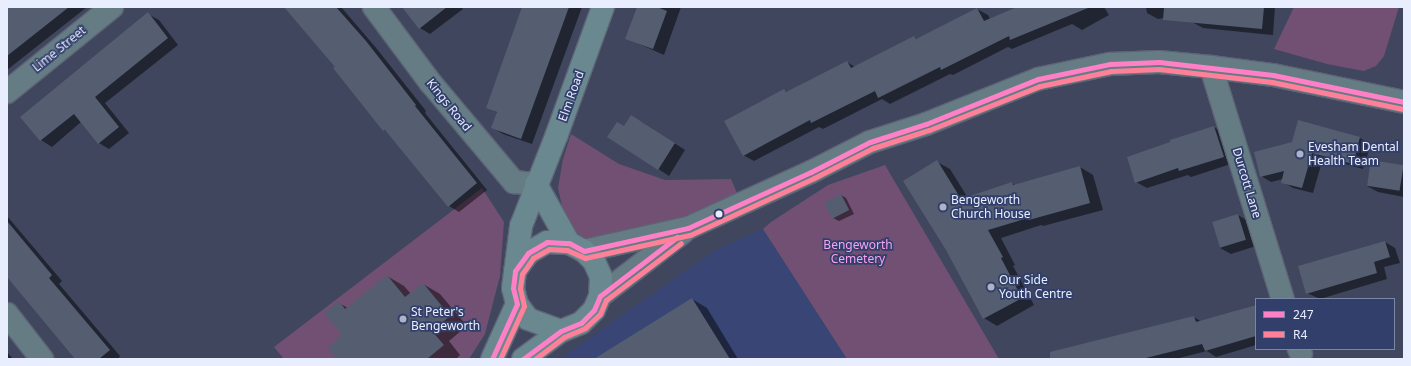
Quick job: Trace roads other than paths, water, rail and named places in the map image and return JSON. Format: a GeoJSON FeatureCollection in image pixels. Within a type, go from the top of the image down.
{"type":"FeatureCollection","features":[{"type":"Feature","properties":{"kind":"main road","name":"Elm Road"},"geometry":{"type":"LineString","coordinates":[[516,271],[521,226],[536,184],[557,134],[603,7]]}},
{"type":"Feature","properties":{"kind":"main road"},"geometry":{"type":"LineString","coordinates":[[523,359],[561,331],[581,323],[594,310],[600,296],[601,278],[594,261],[577,247],[536,184]]}},
{"type":"Feature","properties":{"kind":"main road"},"geometry":{"type":"LineString","coordinates":[[561,331],[528,319],[516,304],[513,288],[516,271],[528,253],[547,242],[577,247]]}},
{"type":"Feature","properties":{"kind":"main road"},"geometry":{"type":"LineString","coordinates":[[492,359],[516,304]]}},
{"type":"Feature","properties":{"kind":"street","name":"Lime Street"},"geometry":{"type":"LineString","coordinates":[[7,92],[112,7]]}},
{"type":"Feature","properties":{"kind":"street","name":"Kings Road"},"geometry":{"type":"LineString","coordinates":[[374,7],[435,88],[514,182],[536,184]]}},
{"type":"Feature","properties":{"kind":"street"},"geometry":{"type":"LineString","coordinates":[[600,296],[688,228],[811,172],[870,142],[926,124],[1038,79],[1110,64],[1159,62],[1211,66],[1273,75],[1404,102]]}},
{"type":"Feature","properties":{"kind":"street","name":"Durcott Lane"},"geometry":{"type":"LineString","coordinates":[[1211,66],[1283,298]]}},
{"type":"Feature","properties":{"kind":"street"},"geometry":{"type":"LineString","coordinates":[[577,247],[688,228]]}},
{"type":"Feature","properties":{"kind":"street"},"geometry":{"type":"LineString","coordinates":[[7,314],[42,359]]}},
{"type":"Feature","properties":{"kind":"place","name":"Evesham Dental Health Team"},"geometry":{"type":"Point","coordinates":[1300,154]}},
{"type":"Feature","properties":{"kind":"place","name":"Bengeworth Church House"},"geometry":{"type":"Point","coordinates":[943,207]}},
{"type":"Feature","properties":{"kind":"place","name":"Our Side Youth Centre"},"geometry":{"type":"Point","coordinates":[991,287]}},
{"type":"Feature","properties":{"kind":"place","name":"St Peter's Bengeworth"},"geometry":{"type":"Point","coordinates":[403,319]}},
{"type":"Feature","properties":{"kind":"park label","name":"Bengeworth Cemetery"},"geometry":{"type":"Point","coordinates":[858,252]}}]}
